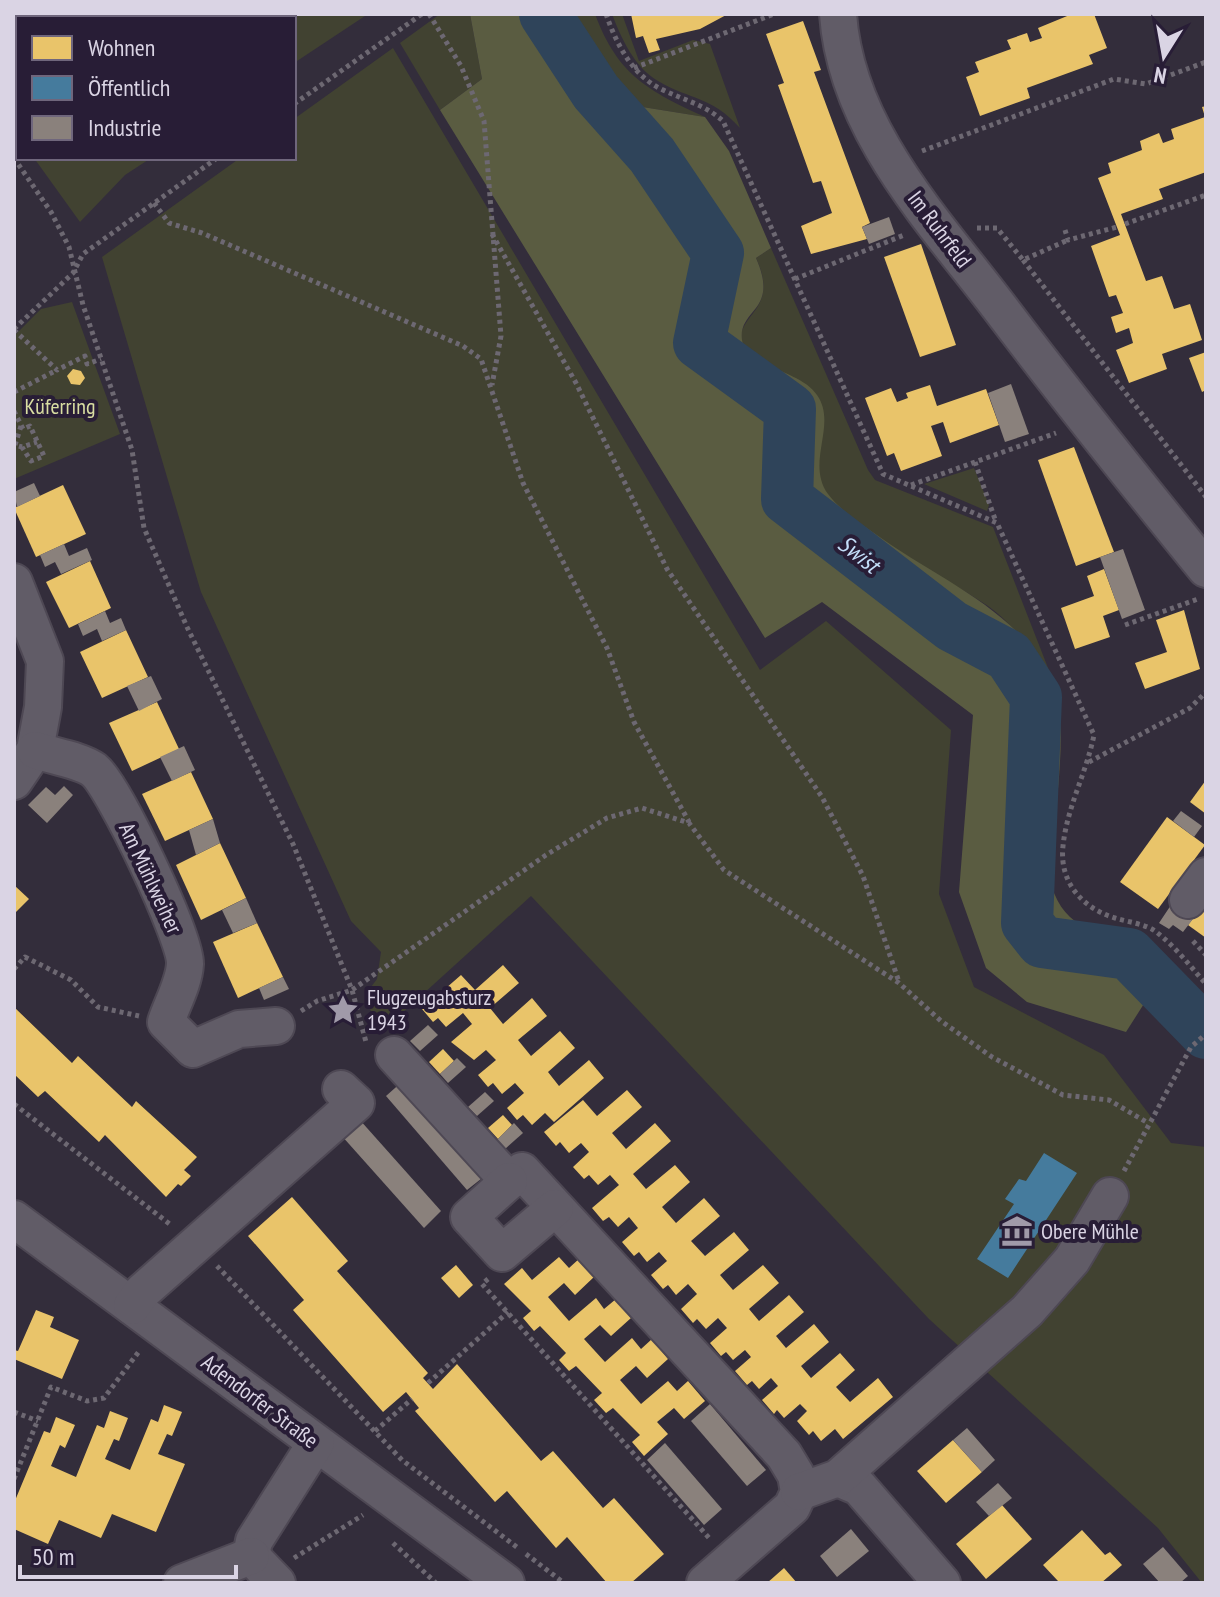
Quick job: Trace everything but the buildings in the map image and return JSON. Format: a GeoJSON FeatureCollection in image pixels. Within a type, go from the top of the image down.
{"type":"FeatureCollection","features":[{"type":"Feature","properties":{"kind":"street","name":"Im Ruhrfeld"},"geometry":{"type":"LineString","coordinates":[[838,14],[856,96],[894,168],[1087,422],[1206,569]]}},
{"type":"Feature","properties":{"kind":"street"},"geometry":{"type":"LineString","coordinates":[[14,582],[45,661],[35,750],[14,781]]}},
{"type":"Feature","properties":{"kind":"street","name":"Am Mühlweiher"},"geometry":{"type":"LineString","coordinates":[[35,750],[93,769],[111,792],[164,899],[182,945],[185,963],[166,1022]]}},
{"type":"Feature","properties":{"kind":"street"},"geometry":{"type":"LineString","coordinates":[[166,1022],[193,1049],[239,1029],[276,1026]]}},
{"type":"Feature","properties":{"kind":"street"},"geometry":{"type":"LineString","coordinates":[[381,1052],[509,1181]]}},
{"type":"Feature","properties":{"kind":"street"},"geometry":{"type":"LineString","coordinates":[[132,1306],[142,1292],[197,1245],[349,1096]]}},
{"type":"Feature","properties":{"kind":"street"},"geometry":{"type":"LineString","coordinates":[[555,1208],[502,1253],[469,1217],[522,1171],[784,1455],[796,1475],[799,1492],[792,1507],[717,1572]]}},
{"type":"Feature","properties":{"kind":"street"},"geometry":{"type":"LineString","coordinates":[[799,1492],[838,1478],[1027,1311],[1072,1260],[1110,1196]]}},
{"type":"Feature","properties":{"kind":"street","name":"Adendorfer Straße"},"geometry":{"type":"LineString","coordinates":[[14,1219],[506,1583]]}},
{"type":"Feature","properties":{"kind":"street"},"geometry":{"type":"LineString","coordinates":[[251,1556],[254,1541],[316,1443]]}},
{"type":"Feature","properties":{"kind":"street"},"geometry":{"type":"LineString","coordinates":[[838,1478],[859,1487],[942,1583]]}},
{"type":"Feature","properties":{"kind":"street"},"geometry":{"type":"LineString","coordinates":[[182,1583],[251,1556]]}},
{"type":"Feature","properties":{"kind":"street"},"geometry":{"type":"LineString","coordinates":[[251,1556],[277,1583]]}},
{"type":"Feature","properties":{"kind":"path"},"geometry":{"type":"LineString","coordinates":[[296,103],[422,14]]}},
{"type":"Feature","properties":{"kind":"path"},"geometry":{"type":"LineString","coordinates":[[429,14],[461,66],[484,121],[501,336],[492,386]]}},
{"type":"Feature","properties":{"kind":"path"},"geometry":{"type":"LineString","coordinates":[[606,14],[634,68],[646,80],[708,108],[723,121],[883,474],[997,523]]}},
{"type":"Feature","properties":{"kind":"path"},"geometry":{"type":"LineString","coordinates":[[634,68],[774,14]]}},
{"type":"Feature","properties":{"kind":"path"},"geometry":{"type":"LineString","coordinates":[[894,168],[935,144],[1114,79],[1146,84],[1206,62]]}},
{"type":"Feature","properties":{"kind":"path"},"geometry":{"type":"LineString","coordinates":[[14,158],[51,212],[69,247],[73,273],[132,450],[144,528],[187,627],[293,844],[352,990],[381,1052]]}},
{"type":"Feature","properties":{"kind":"path"},"geometry":{"type":"LineString","coordinates":[[57,370],[14,329],[73,273],[83,254],[214,160]]}},
{"type":"Feature","properties":{"kind":"path"},"geometry":{"type":"LineString","coordinates":[[1125,224],[1206,195]]}},
{"type":"Feature","properties":{"kind":"path"},"geometry":{"type":"LineString","coordinates":[[154,203],[169,223],[202,233],[463,346],[481,359],[523,483],[607,648],[634,722],[689,823],[724,870],[899,983],[941,1021],[992,1057],[1063,1095],[1109,1100],[1148,1123]]}},
{"type":"Feature","properties":{"kind":"path"},"geometry":{"type":"LineString","coordinates":[[1023,260],[1038,250],[1117,227]]}},
{"type":"Feature","properties":{"kind":"path"},"geometry":{"type":"LineString","coordinates":[[795,279],[896,239],[940,229],[997,228],[1206,497]]}},
{"type":"Feature","properties":{"kind":"path"},"geometry":{"type":"LineString","coordinates":[[1065,230],[1068,240]]}},
{"type":"Feature","properties":{"kind":"path"},"geometry":{"type":"LineString","coordinates":[[492,234],[576,383],[667,569],[822,797],[863,876],[899,983]]}},
{"type":"Feature","properties":{"kind":"path"},"geometry":{"type":"LineString","coordinates":[[14,392],[85,356],[87,364],[101,359]]}},
{"type":"Feature","properties":{"kind":"path"},"geometry":{"type":"LineString","coordinates":[[14,411],[21,426],[17,446]]}},
{"type":"Feature","properties":{"kind":"path"},"geometry":{"type":"LineString","coordinates":[[910,486],[1087,422]]}},
{"type":"Feature","properties":{"kind":"path"},"geometry":{"type":"LineString","coordinates":[[17,446],[31,461],[44,456],[30,426],[23,429],[21,426]]}},
{"type":"Feature","properties":{"kind":"path"},"geometry":{"type":"LineString","coordinates":[[17,446],[37,442]]}},
{"type":"Feature","properties":{"kind":"path"},"geometry":{"type":"LineString","coordinates":[[975,462],[997,523],[1094,735],[1089,762],[1073,795],[1062,849],[1068,881],[1081,903],[1110,917],[1152,929],[1174,947],[1206,984]]}},
{"type":"Feature","properties":{"kind":"path"},"geometry":{"type":"LineString","coordinates":[[1125,625],[1206,595]]}},
{"type":"Feature","properties":{"kind":"path"},"geometry":{"type":"LineString","coordinates":[[1089,762],[1190,708],[1206,692]]}},
{"type":"Feature","properties":{"kind":"path"},"geometry":{"type":"LineString","coordinates":[[276,1026],[317,1001],[352,990],[546,855],[607,818],[642,808],[689,823]]}},
{"type":"Feature","properties":{"kind":"path"},"geometry":{"type":"LineString","coordinates":[[1193,941],[1206,955]]}},
{"type":"Feature","properties":{"kind":"path"},"geometry":{"type":"LineString","coordinates":[[14,969],[25,957],[71,980],[98,1007],[166,1022]]}},
{"type":"Feature","properties":{"kind":"path"},"geometry":{"type":"LineString","coordinates":[[1110,1196],[1191,1047],[1206,1034]]}},
{"type":"Feature","properties":{"kind":"path"},"geometry":{"type":"LineString","coordinates":[[14,1104],[197,1245],[411,1466],[564,1583]]}},
{"type":"Feature","properties":{"kind":"path"},"geometry":{"type":"LineString","coordinates":[[502,1253],[495,1273],[482,1284],[508,1312],[717,1572]]}},
{"type":"Feature","properties":{"kind":"path"},"geometry":{"type":"LineString","coordinates":[[428,1383],[508,1312]]}},
{"type":"Feature","properties":{"kind":"path"},"geometry":{"type":"LineString","coordinates":[[14,1479],[51,1387],[87,1401],[104,1398],[138,1353]]}},
{"type":"Feature","properties":{"kind":"path"},"geometry":{"type":"LineString","coordinates":[[375,1431],[412,1399]]}},
{"type":"Feature","properties":{"kind":"path"},"geometry":{"type":"LineString","coordinates":[[14,1412],[38,1421]]}},
{"type":"Feature","properties":{"kind":"path"},"geometry":{"type":"LineString","coordinates":[[251,1556],[283,1565],[367,1513],[411,1466]]}},
{"type":"Feature","properties":{"kind":"path"},"geometry":{"type":"LineString","coordinates":[[384,1532],[436,1583]]}},
{"type":"Feature","properties":{"kind":"green space"},"geometry":{"type":"Polygon","coordinates":[[[14,14],[368,14],[296,62],[296,16],[16,16],[16,132],[14,14]]]}},
{"type":"Feature","properties":{"kind":"green space"},"geometry":{"type":"Polygon","coordinates":[[[440,14],[470,14],[482,79],[440,110],[400,43],[440,14]]]}},
{"type":"Feature","properties":{"kind":"green space"},"geometry":{"type":"Polygon","coordinates":[[[470,14],[569,14],[582,41],[630,105],[705,117],[729,151],[771,248],[756,258],[763,289],[761,299],[742,330],[742,340],[745,349],[753,356],[799,380],[817,395],[824,419],[820,469],[828,494],[862,525],[992,610],[1032,648],[1048,671],[1056,690],[1061,737],[1052,882],[1054,893],[1070,917],[1135,951],[1161,977],[1126,1032],[1027,1002],[986,968],[959,892],[973,715],[822,602],[765,638],[440,110],[482,79],[470,14]]]}},
{"type":"Feature","properties":{"kind":"green space"},"geometry":{"type":"Polygon","coordinates":[[[569,14],[595,14],[614,53],[625,67],[667,99],[705,117],[630,105],[582,41],[569,14]]]}},
{"type":"Feature","properties":{"kind":"green space"},"geometry":{"type":"Polygon","coordinates":[[[612,14],[622,14],[639,61],[693,40],[710,44],[740,128],[710,104],[658,81],[642,68],[630,52],[612,14]]]}},
{"type":"Feature","properties":{"kind":"green space"},"geometry":{"type":"Polygon","coordinates":[[[393,48],[760,670],[826,621],[951,730],[939,894],[974,987],[1104,1055],[1171,1143],[1206,1147],[1206,1583],[1202,1583],[1158,1528],[929,1319],[531,896],[379,1034],[365,995],[377,979],[381,952],[351,921],[201,592],[102,257],[237,160],[296,160],[296,118],[393,48]]]}},
{"type":"Feature","properties":{"kind":"green space"},"geometry":{"type":"Polygon","coordinates":[[[35,160],[148,160],[125,175],[80,222],[35,160]]]}},
{"type":"Feature","properties":{"kind":"green space"},"geometry":{"type":"Polygon","coordinates":[[[771,248],[868,470],[875,480],[993,527],[1050,673],[997,613],[860,527],[828,495],[818,469],[824,424],[783,375],[770,364],[749,355],[742,343],[745,325],[761,301],[763,290],[756,258],[771,248]]]}},
{"type":"Feature","properties":{"kind":"green space","name":"Küferring"},"geometry":{"type":"Polygon","coordinates":[[[72,302],[120,434],[14,479],[14,336],[41,309],[72,302]]]}},
{"type":"Feature","properties":{"kind":"green space"},"geometry":{"type":"Polygon","coordinates":[[[974,468],[989,505],[987,511],[924,484],[974,468]]]}},
{"type":"Feature","properties":{"kind":"waterway","name":"Swist"},"geometry":{"type":"LineString","coordinates":[[545,14],[596,92],[652,155],[718,253],[699,343],[790,409],[787,499],[952,626],[1009,656],[1036,697],[1027,923],[1042,942],[1129,954],[1206,1033]]}},
{"type":"Feature","properties":{"kind":"place","name":"Flugzeugabsturz 1943"},"geometry":{"type":"Point","coordinates":[343,1010]}},
{"type":"Feature","properties":{"kind":"place","name":"Obere Mühle"},"geometry":{"type":"Point","coordinates":[1017,1231]}}]}
